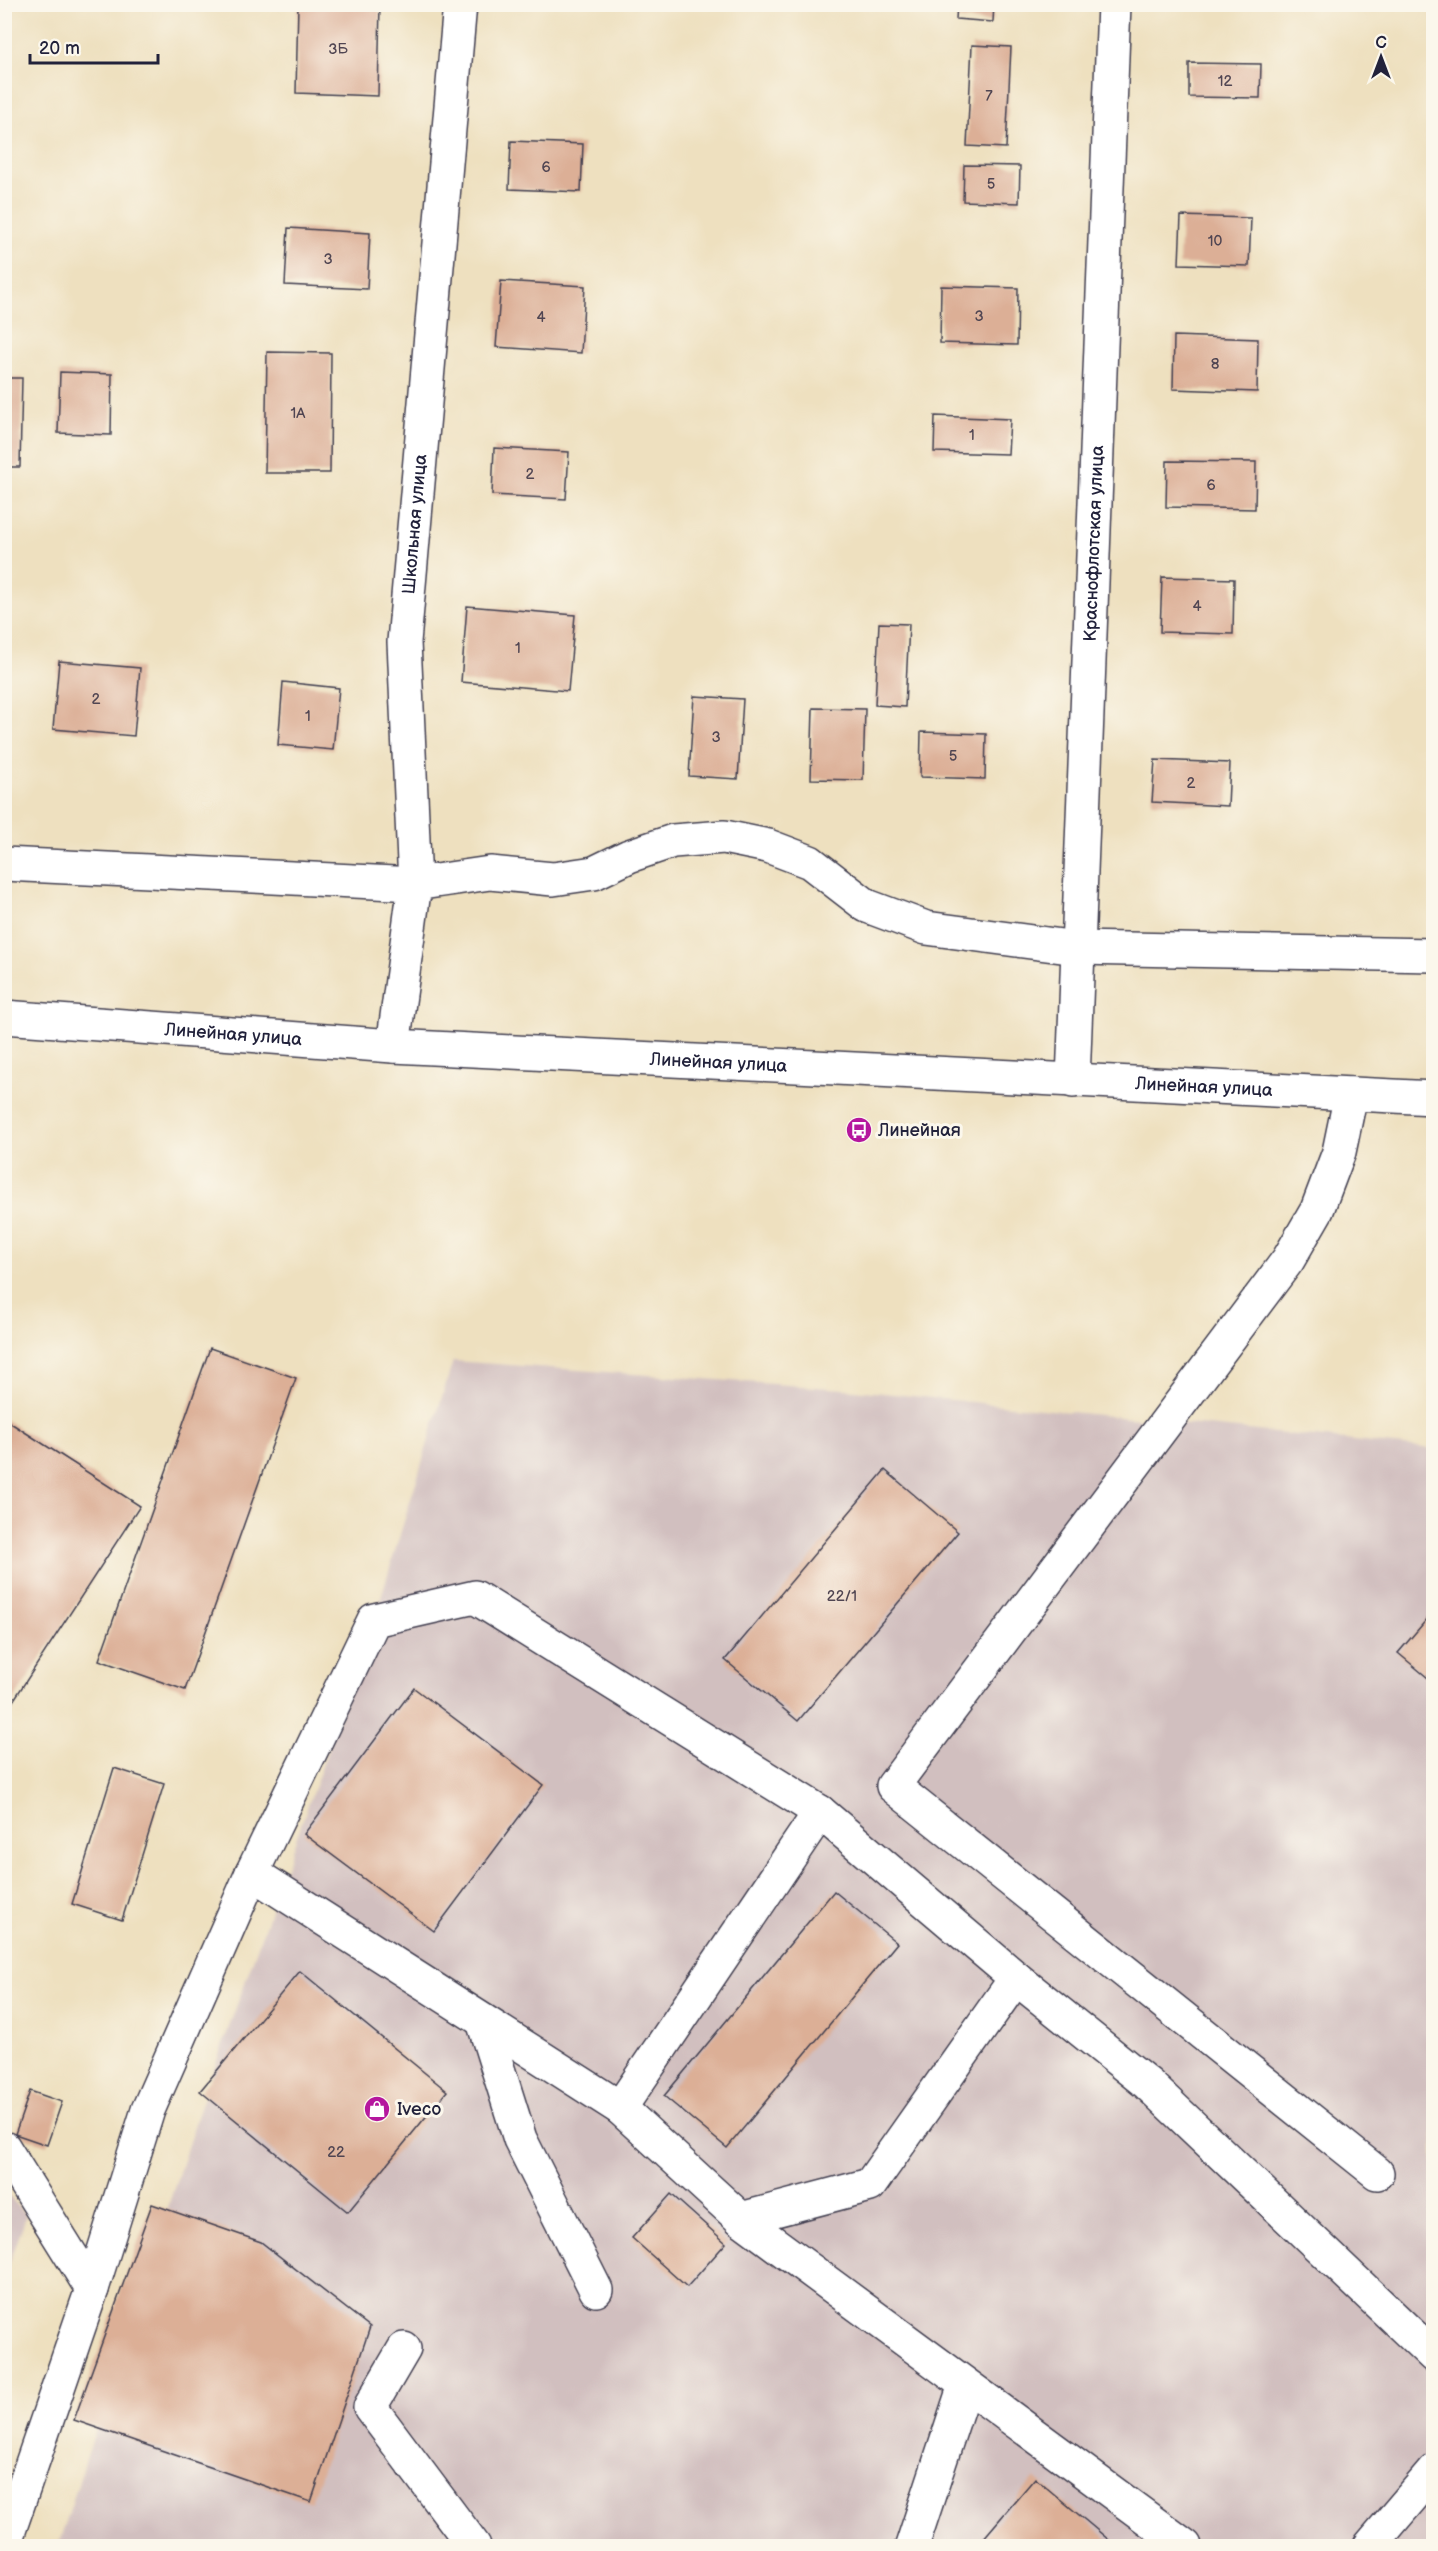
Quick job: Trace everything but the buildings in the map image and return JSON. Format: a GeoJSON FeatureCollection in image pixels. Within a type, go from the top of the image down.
{"type":"FeatureCollection","features":[{"type":"Feature","properties":{"kind":"street","name":"Школьная улица"},"geometry":{"type":"LineString","coordinates":[[393,1046],[415,884],[404,642],[460,4]]}},
{"type":"Feature","properties":{"kind":"street","name":"Краснофлотская улица"},"geometry":{"type":"LineString","coordinates":[[1073,1081],[1114,4]]}},
{"type":"Feature","properties":{"kind":"street"},"geometry":{"type":"LineString","coordinates":[[4,864],[415,884],[490,873],[553,879],[594,873],[629,856],[673,841],[724,837],[768,846],[810,862],[867,906],[926,928],[1077,948],[1434,955]]}},
{"type":"Feature","properties":{"kind":"street","name":"Линейная улица"},"geometry":{"type":"LineString","coordinates":[[4,1017],[393,1046],[1434,1098]]}},
{"type":"Feature","properties":{"kind":"street"},"geometry":{"type":"LineString","coordinates":[[1352,1095],[1339,1152],[1325,1190],[1317,1210],[1288,1260],[893,1786],[1377,2173]]}},
{"type":"Feature","properties":{"kind":"street"},"geometry":{"type":"LineString","coordinates":[[4,2545],[92,2289],[148,2110],[252,1873],[374,1620],[475,1597],[820,1812],[1016,1978],[1148,2084],[1434,2356]]}},
{"type":"Feature","properties":{"kind":"street"},"geometry":{"type":"LineString","coordinates":[[620,2108],[820,1812]]}},
{"type":"Feature","properties":{"kind":"street"},"geometry":{"type":"LineString","coordinates":[[252,1873],[620,2108],[741,2219],[1185,2547]]}},
{"type":"Feature","properties":{"kind":"street"},"geometry":{"type":"LineString","coordinates":[[741,2219],[870,2185],[1016,1978]]}},
{"type":"Feature","properties":{"kind":"street"},"geometry":{"type":"LineString","coordinates":[[483,2021],[520,2139],[596,2290]]}},
{"type":"Feature","properties":{"kind":"street"},"geometry":{"type":"LineString","coordinates":[[4,2148],[92,2289]]}},
{"type":"Feature","properties":{"kind":"street"},"geometry":{"type":"LineString","coordinates":[[404,2349],[370,2407],[474,2547]]}},
{"type":"Feature","properties":{"kind":"street"},"geometry":{"type":"LineString","coordinates":[[912,2547],[965,2385]]}},
{"type":"Feature","properties":{"kind":"street"},"geometry":{"type":"LineString","coordinates":[[1370,2547],[1434,2471]]}},
{"type":"Feature","properties":{"kind":"shaded area"},"geometry":{"type":"Polygon","coordinates":[[[453,1361],[844,1389],[1433,1449],[1433,2546],[58,2546],[197,2117],[374,1620],[453,1361]]]}},
{"type":"Feature","properties":{"kind":"shaded area"},"geometry":{"type":"Polygon","coordinates":[[[5,2191],[26,2216],[5,2277],[5,2191]]]}},
{"type":"Feature","properties":{"kind":"place","name":"Линейная"},"geometry":{"type":"Point","coordinates":[859,1130]}},
{"type":"Feature","properties":{"kind":"place","name":"Iveco"},"geometry":{"type":"Point","coordinates":[377,2109]}}]}
